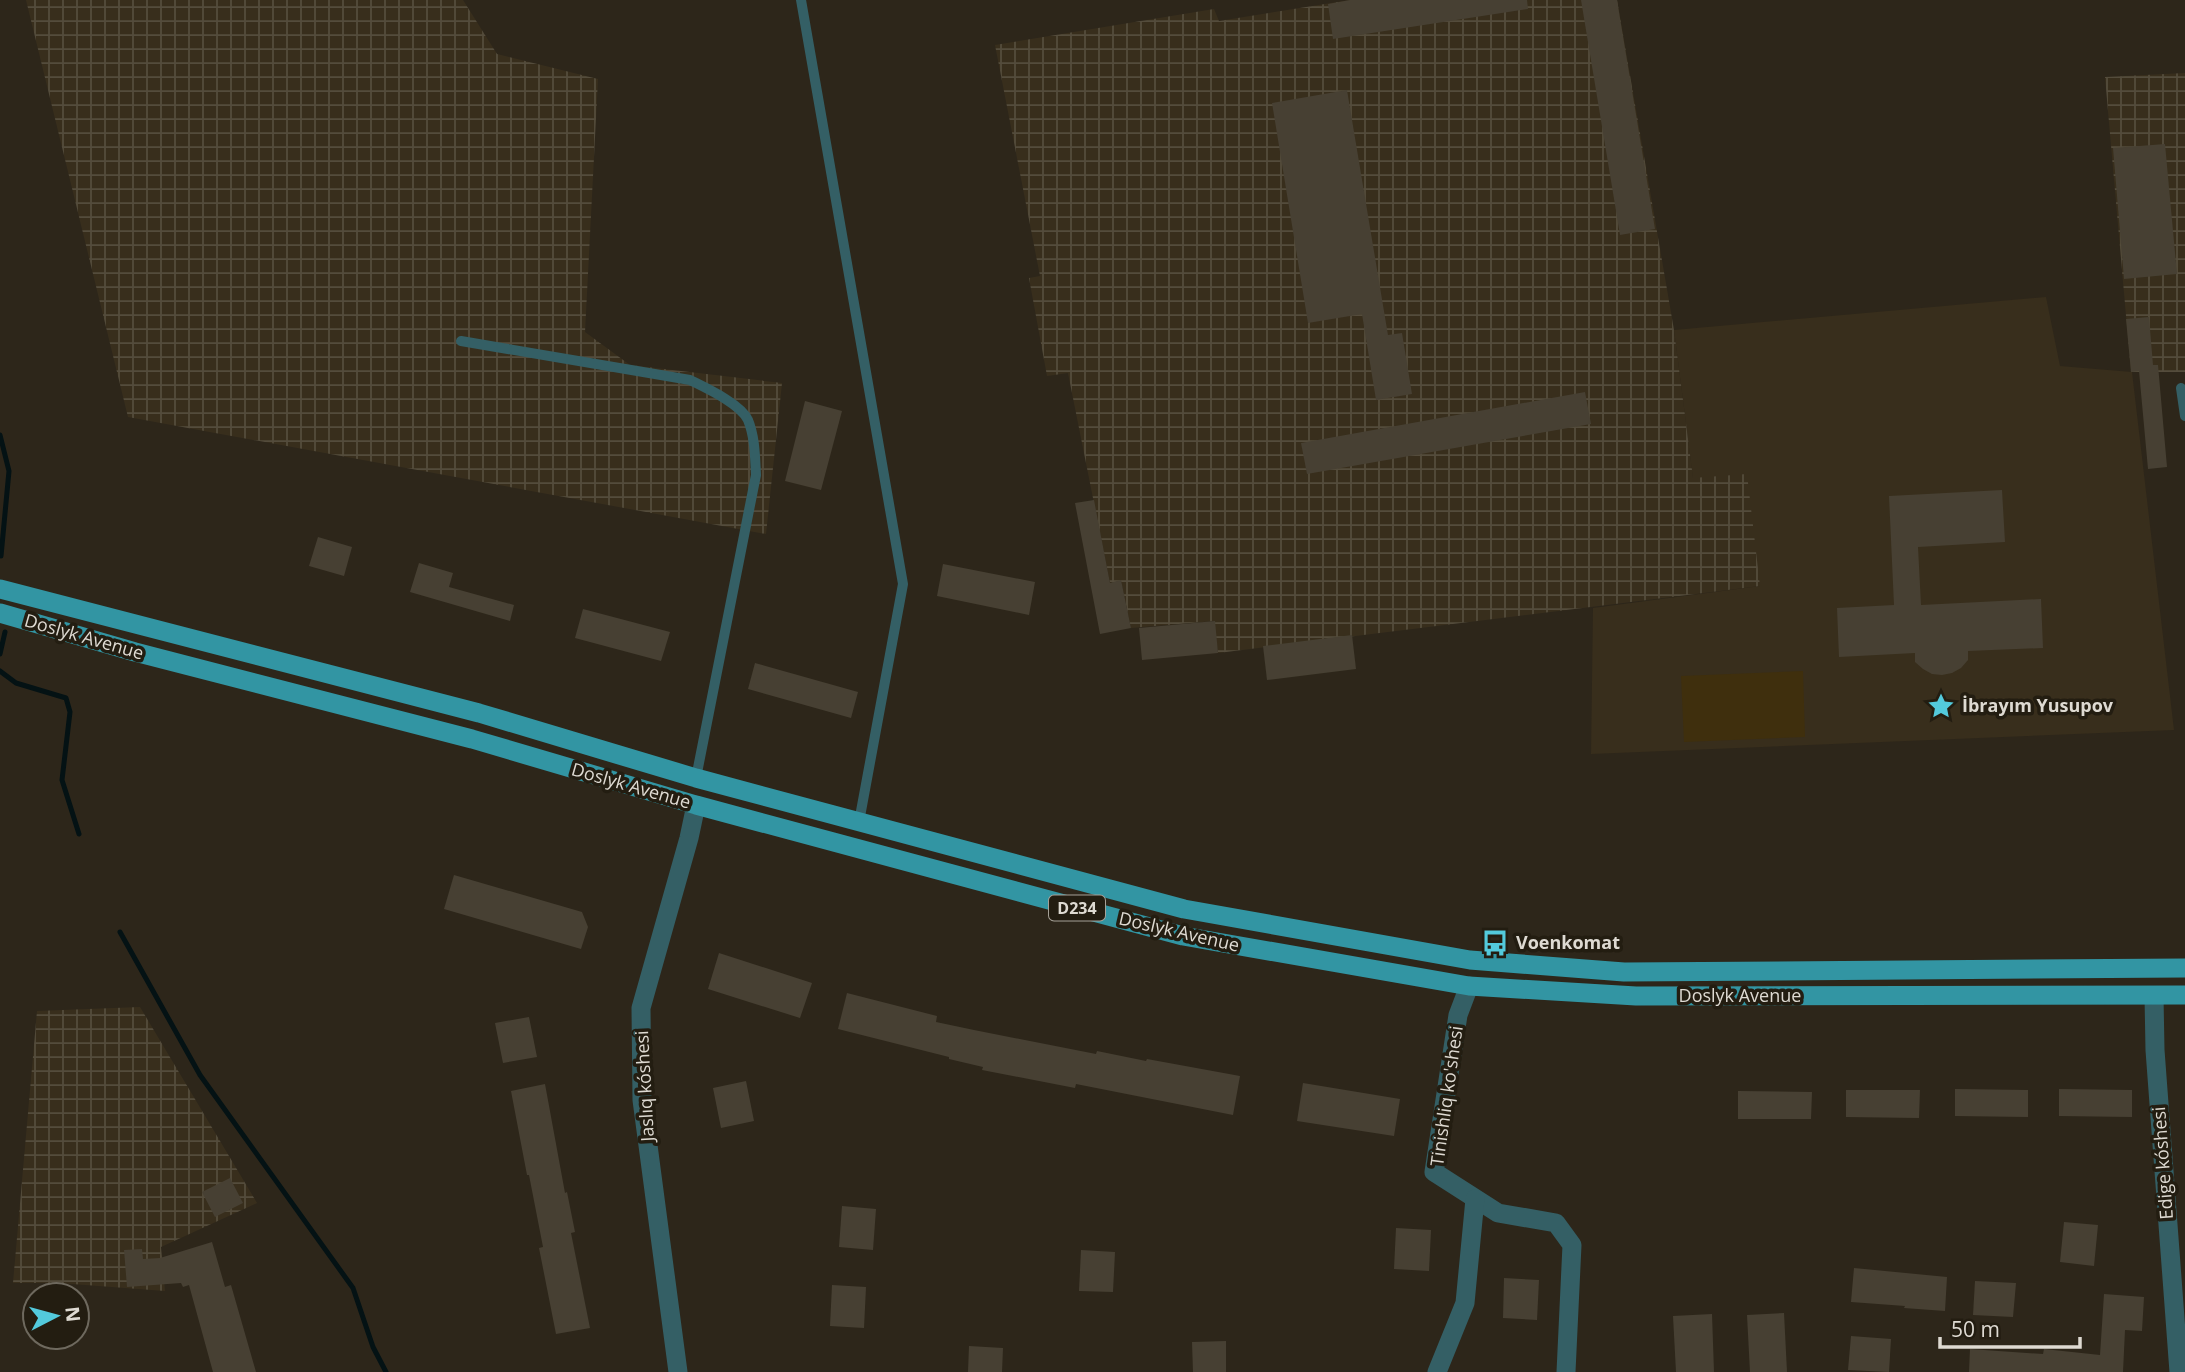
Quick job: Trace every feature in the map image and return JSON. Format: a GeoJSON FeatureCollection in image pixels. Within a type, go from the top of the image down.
{"type":"FeatureCollection","features":[{"type":"Feature","properties":{"kind":"main road","name":"Doslyk Avenue"},"geometry":{"type":"LineString","coordinates":[[0,589],[479,713],[696,778],[1184,909],[1470,960],[1624,972],[2185,968]]}},
{"type":"Feature","properties":{"kind":"main road","name":"Doslyk Avenue"},"geometry":{"type":"LineString","coordinates":[[0,613],[135,652],[472,739],[696,805],[1183,936],[1469,986],[1636,996],[2185,995]]}},
{"type":"Feature","properties":{"kind":"main road"},"geometry":{"type":"LineString","coordinates":[[472,739],[479,713]]}},
{"type":"Feature","properties":{"kind":"street","name":"Jaslıq kóshesi"},"geometry":{"type":"LineString","coordinates":[[678,1372],[642,1100],[641,1008],[696,805]]}},
{"type":"Feature","properties":{"kind":"street","name":"Tinishliq ko'shesi"},"geometry":{"type":"LineString","coordinates":[[1469,986],[1458,1015],[1434,1172],[1498,1213],[1556,1223],[1572,1245],[1566,1372]]}},
{"type":"Feature","properties":{"kind":"street","name":"Edige kóshesi"},"geometry":{"type":"LineString","coordinates":[[2154,996],[2155,1050],[2179,1372]]}},
{"type":"Feature","properties":{"kind":"street"},"geometry":{"type":"LineString","coordinates":[[1437,1372],[1465,1303],[1475,1199]]}},
{"type":"Feature","properties":{"kind":"lane"},"geometry":{"type":"LineString","coordinates":[[802,0],[903,584],[859,822]]}},
{"type":"Feature","properties":{"kind":"lane"},"geometry":{"type":"LineString","coordinates":[[461,341],[690,380],[721,395],[748,418],[755,447],[756,475],[696,778]]}},
{"type":"Feature","properties":{"kind":"lane"},"geometry":{"type":"LineString","coordinates":[[2181,388],[2185,416]]}},
{"type":"Feature","properties":{"kind":"shaded area"},"geometry":{"type":"Polygon","coordinates":[[[26,0],[463,0],[497,54],[598,79],[585,332],[630,365],[782,383],[766,534],[128,417],[26,0]]]}},
{"type":"Feature","properties":{"kind":"shaded area"},"geometry":{"type":"Polygon","coordinates":[[[1350,0],[1617,0],[1674,330],[1693,478],[1747,474],[1760,586],[1218,653],[1214,621],[1131,628],[1121,581],[1110,583],[1068,373],[1047,376],[1029,278],[1040,276],[995,45],[1214,9],[1219,21],[1350,0]]]}},
{"type":"Feature","properties":{"kind":"shaded area"},"geometry":{"type":"Polygon","coordinates":[[[2185,73],[2185,372],[2131,372],[2105,77],[2185,73]]]}},
{"type":"Feature","properties":{"kind":"shaded area"},"geometry":{"type":"Polygon","coordinates":[[[2046,297],[2060,366],[2132,372],[2174,730],[1591,754],[1593,608],[1760,586],[1693,479],[1674,330],[2046,297]]]}},
{"type":"Feature","properties":{"kind":"shaded area"},"geometry":{"type":"Polygon","coordinates":[[[1803,671],[1805,737],[1684,742],[1681,676],[1803,671]]]}},
{"type":"Feature","properties":{"kind":"shaded area"},"geometry":{"type":"Polygon","coordinates":[[[140,1007],[257,1203],[161,1247],[165,1291],[91,1285],[91,1281],[13,1283],[37,1011],[140,1007]]]}},
{"type":"Feature","properties":{"kind":"building"},"geometry":{"type":"Polygon","coordinates":[[[1350,0],[1527,0],[1528,9],[1333,39],[1328,4],[1350,0]]]}},
{"type":"Feature","properties":{"kind":"building"},"geometry":{"type":"Polygon","coordinates":[[[1581,0],[1617,0],[1655,229],[1620,235],[1581,0]]]}},
{"type":"Feature","properties":{"kind":"building"},"geometry":{"type":"Polygon","coordinates":[[[1347,90],[1388,335],[1402,333],[1412,394],[1376,400],[1362,314],[1308,323],[1272,103],[1347,90]]]}},
{"type":"Feature","properties":{"kind":"building"},"geometry":{"type":"Polygon","coordinates":[[[2165,144],[2177,274],[2124,279],[2113,148],[2165,144]]]}},
{"type":"Feature","properties":{"kind":"building"},"geometry":{"type":"Polygon","coordinates":[[[2149,317],[2153,365],[2158,365],[2167,467],[2148,469],[2139,371],[2131,372],[2126,319],[2149,317]]]}},
{"type":"Feature","properties":{"kind":"building"},"geometry":{"type":"Polygon","coordinates":[[[1585,392],[1591,424],[1307,474],[1301,443],[1585,392]]]}},
{"type":"Feature","properties":{"kind":"building"},"geometry":{"type":"Polygon","coordinates":[[[805,401],[842,411],[821,490],[785,481],[805,401]]]}},
{"type":"Feature","properties":{"kind":"building"},"geometry":{"type":"Polygon","coordinates":[[[2002,490],[2005,542],[1918,547],[1921,605],[2041,599],[2043,648],[1968,651],[1968,660],[1961,668],[1942,675],[1923,669],[1915,662],[1915,653],[1839,657],[1837,608],[1894,605],[1889,496],[2002,490]]]}},
{"type":"Feature","properties":{"kind":"building"},"geometry":{"type":"Polygon","coordinates":[[[1094,500],[1110,583],[1121,580],[1131,628],[1100,634],[1075,503],[1094,500]]]}},
{"type":"Feature","properties":{"kind":"building"},"geometry":{"type":"Polygon","coordinates":[[[318,537],[352,547],[344,576],[309,566],[318,537]]]}},
{"type":"Feature","properties":{"kind":"building"},"geometry":{"type":"Polygon","coordinates":[[[419,563],[453,573],[449,587],[514,605],[510,621],[410,592],[419,563]]]}},
{"type":"Feature","properties":{"kind":"building"},"geometry":{"type":"Polygon","coordinates":[[[943,564],[1035,582],[1029,615],[937,596],[943,564]]]}},
{"type":"Feature","properties":{"kind":"building"},"geometry":{"type":"Polygon","coordinates":[[[583,609],[670,632],[661,661],[575,638],[583,609]]]}},
{"type":"Feature","properties":{"kind":"building"},"geometry":{"type":"Polygon","coordinates":[[[1215,621],[1218,653],[1142,660],[1139,628],[1215,621]]]}},
{"type":"Feature","properties":{"kind":"building"},"geometry":{"type":"Polygon","coordinates":[[[1352,635],[1356,669],[1267,680],[1263,646],[1352,635]]]}},
{"type":"Feature","properties":{"kind":"building"},"geometry":{"type":"Polygon","coordinates":[[[755,663],[858,692],[851,718],[748,689],[755,663]]]}},
{"type":"Feature","properties":{"kind":"building"},"geometry":{"type":"Polygon","coordinates":[[[454,875],[582,912],[588,927],[581,949],[444,909],[454,875]]]}},
{"type":"Feature","properties":{"kind":"building"},"geometry":{"type":"Polygon","coordinates":[[[719,953],[812,983],[800,1018],[708,989],[719,953]]]}},
{"type":"Feature","properties":{"kind":"building"},"geometry":{"type":"Polygon","coordinates":[[[847,993],[937,1016],[936,1022],[1096,1054],[1097,1051],[1240,1076],[1233,1115],[1076,1084],[1075,1088],[982,1070],[983,1067],[949,1057],[838,1029],[847,993]]]}},
{"type":"Feature","properties":{"kind":"building"},"geometry":{"type":"Polygon","coordinates":[[[529,1017],[537,1057],[503,1063],[495,1023],[529,1017]]]}},
{"type":"Feature","properties":{"kind":"building"},"geometry":{"type":"Polygon","coordinates":[[[746,1081],[754,1121],[721,1128],[713,1088],[746,1081]]]}},
{"type":"Feature","properties":{"kind":"building"},"geometry":{"type":"Polygon","coordinates":[[[1303,1083],[1400,1099],[1394,1136],[1297,1121],[1303,1083]]]}},
{"type":"Feature","properties":{"kind":"building"},"geometry":{"type":"Polygon","coordinates":[[[545,1084],[575,1232],[571,1233],[590,1328],[556,1334],[539,1248],[543,1247],[511,1091],[545,1084]]]}},
{"type":"Feature","properties":{"kind":"building"},"geometry":{"type":"Polygon","coordinates":[[[1955,1089],[2028,1090],[2028,1117],[1955,1116],[1955,1089]]]}},
{"type":"Feature","properties":{"kind":"building"},"geometry":{"type":"Polygon","coordinates":[[[2059,1089],[2132,1090],[2132,1117],[2059,1116],[2059,1089]]]}},
{"type":"Feature","properties":{"kind":"building"},"geometry":{"type":"Polygon","coordinates":[[[1846,1090],[1920,1090],[1919,1118],[1846,1117],[1846,1090]]]}},
{"type":"Feature","properties":{"kind":"building"},"geometry":{"type":"Polygon","coordinates":[[[1738,1091],[1812,1092],[1811,1119],[1738,1119],[1738,1091]]]}},
{"type":"Feature","properties":{"kind":"building"},"geometry":{"type":"Polygon","coordinates":[[[230,1178],[243,1203],[215,1217],[202,1192],[230,1178]]]}},
{"type":"Feature","properties":{"kind":"building"},"geometry":{"type":"Polygon","coordinates":[[[842,1206],[876,1209],[873,1250],[839,1247],[842,1206]]]}},
{"type":"Feature","properties":{"kind":"building"},"geometry":{"type":"Polygon","coordinates":[[[2064,1222],[2098,1225],[2094,1266],[2060,1262],[2064,1222]]]}},
{"type":"Feature","properties":{"kind":"building"},"geometry":{"type":"Polygon","coordinates":[[[1396,1228],[1431,1230],[1429,1271],[1394,1269],[1396,1228]]]}},
{"type":"Feature","properties":{"kind":"building"},"geometry":{"type":"Polygon","coordinates":[[[212,1242],[225,1287],[231,1285],[256,1372],[213,1372],[189,1285],[183,1287],[181,1283],[127,1287],[124,1250],[142,1249],[143,1259],[160,1258],[212,1242]]]}},
{"type":"Feature","properties":{"kind":"building"},"geometry":{"type":"Polygon","coordinates":[[[1081,1250],[1115,1252],[1113,1292],[1079,1291],[1081,1250]]]}},
{"type":"Feature","properties":{"kind":"building"},"geometry":{"type":"Polygon","coordinates":[[[1854,1268],[1947,1277],[1945,1311],[1851,1302],[1854,1268]]]}},
{"type":"Feature","properties":{"kind":"building"},"geometry":{"type":"Polygon","coordinates":[[[1504,1278],[1539,1280],[1537,1320],[1503,1318],[1504,1278]]]}},
{"type":"Feature","properties":{"kind":"building"},"geometry":{"type":"Polygon","coordinates":[[[1975,1281],[2016,1283],[2013,1317],[1973,1315],[1975,1281]]]}},
{"type":"Feature","properties":{"kind":"building"},"geometry":{"type":"Polygon","coordinates":[[[832,1285],[866,1287],[864,1328],[830,1326],[832,1285]]]}},
{"type":"Feature","properties":{"kind":"building"},"geometry":{"type":"Polygon","coordinates":[[[2104,1294],[2144,1297],[2142,1331],[2125,1330],[2123,1372],[1969,1372],[1970,1349],[2043,1354],[2044,1349],[2100,1355],[2104,1294]]]}},
{"type":"Feature","properties":{"kind":"building"},"geometry":{"type":"Polygon","coordinates":[[[1784,1313],[1787,1372],[1750,1372],[1747,1315],[1784,1313]]]}},
{"type":"Feature","properties":{"kind":"building"},"geometry":{"type":"Polygon","coordinates":[[[1712,1314],[1714,1372],[1676,1372],[1673,1316],[1712,1314]]]}},
{"type":"Feature","properties":{"kind":"building"},"geometry":{"type":"Polygon","coordinates":[[[1851,1336],[1891,1339],[1889,1372],[1848,1370],[1851,1336]]]}},
{"type":"Feature","properties":{"kind":"building"},"geometry":{"type":"Polygon","coordinates":[[[1226,1341],[1226,1372],[1193,1372],[1192,1342],[1226,1341]]]}},
{"type":"Feature","properties":{"kind":"building"},"geometry":{"type":"Polygon","coordinates":[[[969,1346],[1003,1348],[1002,1372],[968,1372],[969,1346]]]}},
{"type":"Feature","properties":{"kind":"waterway"},"geometry":{"type":"LineString","coordinates":[[0,435],[9,471],[1,556]]}},
{"type":"Feature","properties":{"kind":"waterway"},"geometry":{"type":"LineString","coordinates":[[0,654],[5,632]]}},
{"type":"Feature","properties":{"kind":"waterway"},"geometry":{"type":"LineString","coordinates":[[0,671],[16,683],[66,698],[70,712],[62,780],[79,834]]}},
{"type":"Feature","properties":{"kind":"waterway"},"geometry":{"type":"LineString","coordinates":[[120,932],[200,1075],[353,1288],[373,1347],[386,1372]]}},
{"type":"Feature","properties":{"kind":"place","name":"İbrayım Yusupov"},"geometry":{"type":"Point","coordinates":[1941,706]}},
{"type":"Feature","properties":{"kind":"place","name":"Voenkomat"},"geometry":{"type":"Point","coordinates":[1495,943]}}]}
